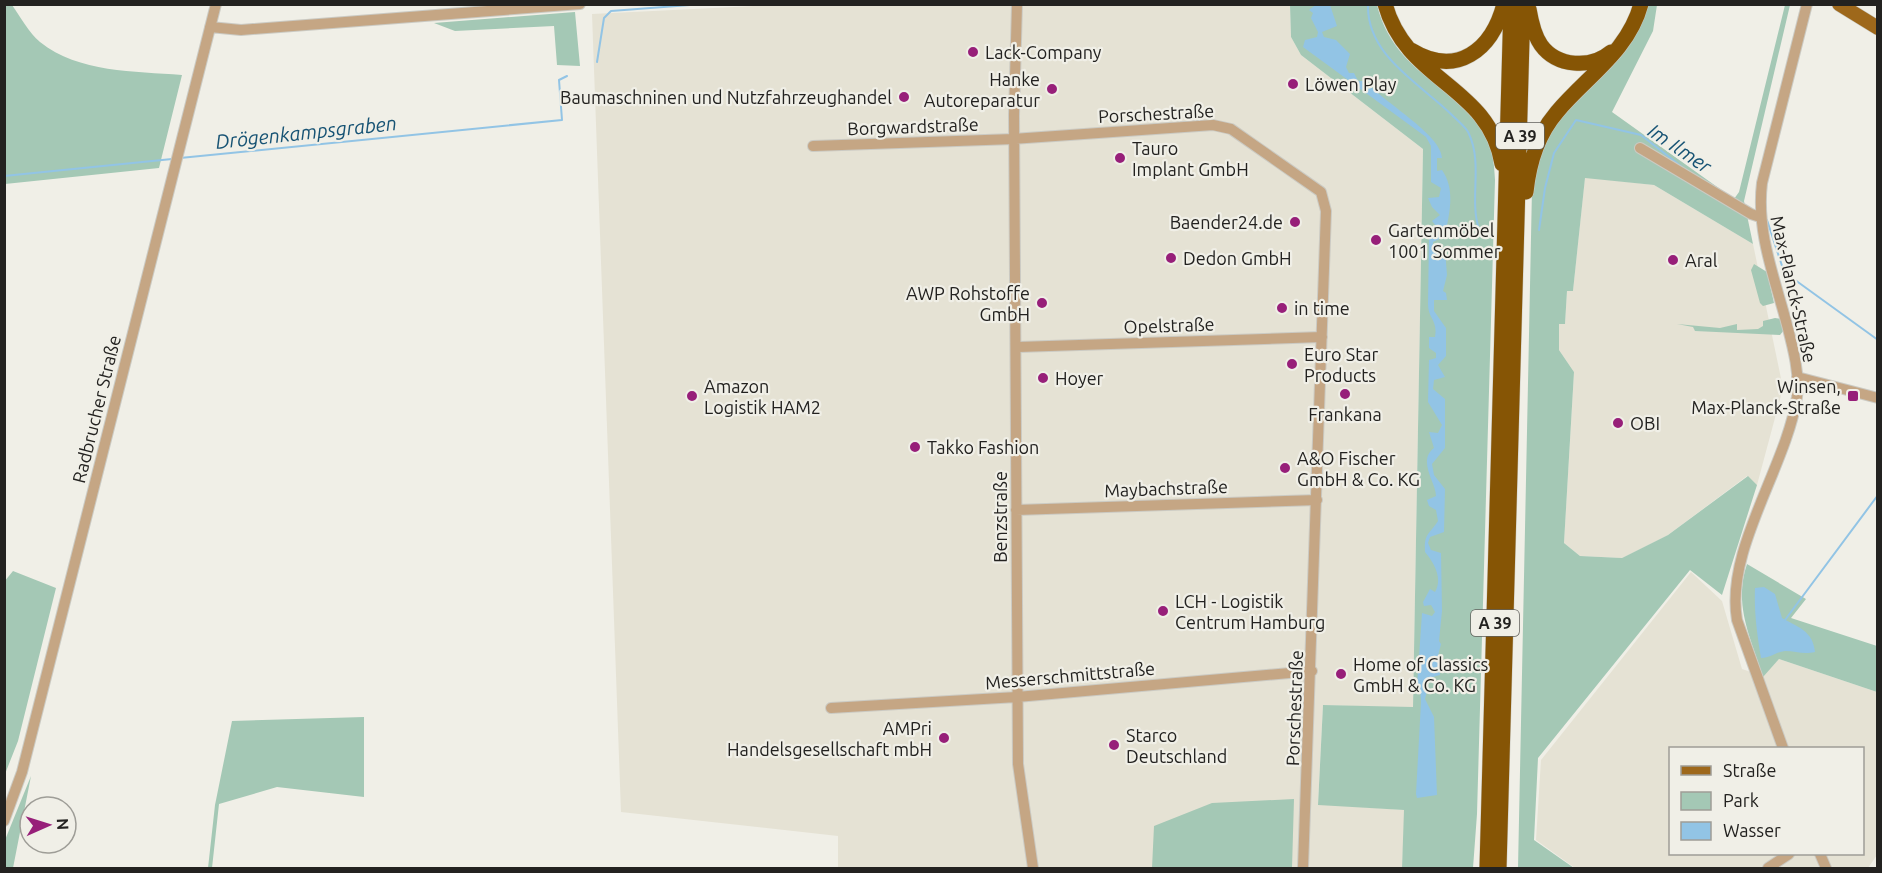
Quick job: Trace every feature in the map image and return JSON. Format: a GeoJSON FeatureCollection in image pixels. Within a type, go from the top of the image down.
{"type":"FeatureCollection","features":[{"type":"Feature","properties":{"kind":"highway"},"geometry":{"type":"LineString","coordinates":[[1385,4],[1392,25],[1406,47],[1428,71],[1467,99],[1486,121],[1500,154],[1506,191]]}},
{"type":"Feature","properties":{"kind":"highway"},"geometry":{"type":"LineString","coordinates":[[1406,47],[1437,61],[1464,58],[1477,51],[1490,39],[1504,4]]}},
{"type":"Feature","properties":{"kind":"highway","name":"A 39"},"geometry":{"type":"LineString","coordinates":[[1487,868],[1511,4]]}},
{"type":"Feature","properties":{"kind":"highway","name":"A 39"},"geometry":{"type":"LineString","coordinates":[[1499,868],[1523,4]]}},
{"type":"Feature","properties":{"kind":"highway"},"geometry":{"type":"LineString","coordinates":[[1528,4],[1542,47],[1560,59],[1578,64],[1598,61],[1626,38]]}},
{"type":"Feature","properties":{"kind":"highway"},"geometry":{"type":"LineString","coordinates":[[1516,268],[1532,158],[1544,130],[1568,100],[1601,70],[1626,38],[1641,4]]}},
{"type":"Feature","properties":{"kind":"main road"},"geometry":{"type":"LineString","coordinates":[[1839,4],[1878,28]]}},
{"type":"Feature","properties":{"kind":"street","name":"Radbrucher Straße"},"geometry":{"type":"LineString","coordinates":[[4,820],[22,772],[216,4]]}},
{"type":"Feature","properties":{"kind":"street"},"geometry":{"type":"LineString","coordinates":[[210,27],[241,30],[580,4]]}},
{"type":"Feature","properties":{"kind":"street","name":"Benzstraße"},"geometry":{"type":"LineString","coordinates":[[1010,4],[1014,20]]}},
{"type":"Feature","properties":{"kind":"street","name":"Benzstraße"},"geometry":{"type":"LineString","coordinates":[[1017,4],[1014,20],[1017,697],[1019,779],[1033,868]]}},
{"type":"Feature","properties":{"kind":"street","name":"Max-Planck-Straße"},"geometry":{"type":"LineString","coordinates":[[1783,747],[1737,620],[1734,601],[1738,570],[1793,413],[1797,377],[1791,340],[1760,217],[1762,183],[1807,4]]}},
{"type":"Feature","properties":{"kind":"street","name":"Porschestraße"},"geometry":{"type":"LineString","coordinates":[[1014,139],[1213,125],[1231,129],[1321,192],[1326,211],[1312,671],[1303,868]]}},
{"type":"Feature","properties":{"kind":"street","name":"Borgwardstraße"},"geometry":{"type":"LineString","coordinates":[[813,146],[1014,139]]}},
{"type":"Feature","properties":{"kind":"street"},"geometry":{"type":"LineString","coordinates":[[1640,148],[1751,214],[1760,217]]}},
{"type":"Feature","properties":{"kind":"street","name":"Opelstraße"},"geometry":{"type":"LineString","coordinates":[[1017,347],[1322,337]]}},
{"type":"Feature","properties":{"kind":"street"},"geometry":{"type":"LineString","coordinates":[[1797,377],[1878,398]]}},
{"type":"Feature","properties":{"kind":"street","name":"Maybachstraße"},"geometry":{"type":"LineString","coordinates":[[1016,510],[1317,500]]}},
{"type":"Feature","properties":{"kind":"street","name":"Messerschmittstraße"},"geometry":{"type":"LineString","coordinates":[[831,708],[1017,697],[1312,671]]}},
{"type":"Feature","properties":{"kind":"street"},"geometry":{"type":"LineString","coordinates":[[1768,868],[1788,855]]}},
{"type":"Feature","properties":{"kind":"shaded area"},"geometry":{"type":"Polygon","coordinates":[[[794,4],[1290,5],[1291,37],[1301,55],[1423,149],[1413,708],[1323,705],[1318,804],[1405,810],[1402,868],[838,868],[838,836],[621,812],[592,14],[794,4]]]}},
{"type":"Feature","properties":{"kind":"shaded area"},"geometry":{"type":"Polygon","coordinates":[[[1585,177],[1654,185],[1753,244],[1783,388],[1757,485],[1747,476],[1668,535],[1622,558],[1580,556],[1564,543],[1574,372],[1559,350],[1559,324],[1565,324],[1567,291],[1573,291],[1585,177]]]}},
{"type":"Feature","properties":{"kind":"shaded area"},"geometry":{"type":"Polygon","coordinates":[[[1691,572],[1722,601],[1742,669],[1763,676],[1779,659],[1877,692],[1877,855],[1868,868],[1575,868],[1536,840],[1541,760],[1691,572]]]}},
{"type":"Feature","properties":{"kind":"green space"},"geometry":{"type":"Polygon","coordinates":[[[5,4],[12,5],[40,42],[72,60],[108,69],[182,75],[159,168],[5,184],[5,4]]]}},
{"type":"Feature","properties":{"kind":"green space"},"geometry":{"type":"Polygon","coordinates":[[[1290,5],[1377,5],[1388,33],[1403,55],[1475,117],[1489,139],[1492,152],[1495,180],[1477,814],[1473,868],[1402,868],[1404,810],[1318,805],[1323,705],[1413,707],[1423,149],[1301,55],[1291,37],[1290,5]]]}},
{"type":"Feature","properties":{"kind":"green space"},"geometry":{"type":"Polygon","coordinates":[[[1644,5],[1657,5],[1653,31],[1612,112],[1734,199],[1739,192],[1785,5],[1790,5],[1744,201],[1753,244],[1654,185],[1585,178],[1573,291],[1567,291],[1565,324],[1559,324],[1559,350],[1574,372],[1564,543],[1580,556],[1622,558],[1668,535],[1748,476],[1757,485],[1722,595],[1690,570],[1538,758],[1534,840],[1574,868],[1518,868],[1532,189],[1546,134],[1644,5]]]}},
{"type":"Feature","properties":{"kind":"green space"},"geometry":{"type":"Polygon","coordinates":[[[575,12],[580,66],[557,65],[554,26],[455,31],[434,23],[575,12]]]}},
{"type":"Feature","properties":{"kind":"green space"},"geometry":{"type":"Polygon","coordinates":[[[1754,264],[1767,272],[1774,303],[1763,306],[1760,303],[1751,270],[1754,264]]]}},
{"type":"Feature","properties":{"kind":"green space"},"geometry":{"type":"Polygon","coordinates":[[[1781,319],[1784,330],[1780,335],[1695,331],[1693,327],[1677,324],[1720,328],[1737,324],[1737,330],[1758,329],[1763,326],[1763,321],[1781,319]]]}},
{"type":"Feature","properties":{"kind":"green space"},"geometry":{"type":"Polygon","coordinates":[[[1747,564],[1806,599],[1791,618],[1877,646],[1877,692],[1779,659],[1763,677],[1745,621],[1743,607],[1743,579],[1747,564]]]}},
{"type":"Feature","properties":{"kind":"green space"},"geometry":{"type":"Polygon","coordinates":[[[13,571],[56,588],[18,741],[5,774],[4,582],[13,571]]]}},
{"type":"Feature","properties":{"kind":"green space"},"geometry":{"type":"Polygon","coordinates":[[[364,717],[364,797],[277,787],[219,804],[212,868],[208,868],[215,805],[232,721],[364,717]]]}},
{"type":"Feature","properties":{"kind":"green space"},"geometry":{"type":"Polygon","coordinates":[[[31,776],[27,795],[23,795],[31,776]]]}},
{"type":"Feature","properties":{"kind":"green space"},"geometry":{"type":"Polygon","coordinates":[[[1294,799],[1292,868],[1152,868],[1154,826],[1212,803],[1294,799]]]}},
{"type":"Feature","properties":{"kind":"green space"},"geometry":{"type":"Polygon","coordinates":[[[18,808],[18,842],[13,868],[5,868],[5,840],[18,808]]]}},
{"type":"Feature","properties":{"kind":"water"},"geometry":{"type":"Polygon","coordinates":[[[1317,4],[1330,5],[1337,26],[1322,32],[1324,37],[1336,40],[1350,54],[1346,67],[1349,73],[1354,73],[1358,81],[1365,81],[1432,139],[1442,158],[1437,158],[1437,171],[1442,170],[1449,186],[1450,211],[1445,236],[1433,242],[1433,248],[1445,250],[1447,275],[1443,291],[1446,293],[1447,300],[1434,300],[1434,311],[1446,328],[1446,356],[1438,365],[1445,377],[1434,380],[1433,389],[1445,399],[1445,448],[1432,464],[1434,475],[1445,489],[1444,532],[1430,537],[1428,543],[1431,550],[1441,553],[1442,611],[1439,641],[1441,644],[1438,656],[1440,675],[1429,678],[1426,682],[1428,687],[1425,699],[1434,717],[1437,795],[1417,798],[1421,702],[1420,687],[1417,686],[1422,613],[1432,616],[1435,612],[1431,605],[1424,606],[1423,602],[1430,589],[1435,592],[1438,581],[1434,566],[1425,552],[1426,538],[1438,521],[1436,510],[1429,506],[1427,500],[1436,496],[1427,459],[1434,448],[1429,432],[1438,433],[1442,425],[1428,402],[1429,360],[1436,358],[1436,353],[1429,348],[1429,337],[1435,337],[1436,331],[1428,304],[1429,240],[1437,227],[1432,221],[1440,215],[1432,207],[1428,198],[1439,197],[1441,188],[1431,182],[1431,146],[1426,137],[1303,47],[1305,40],[1317,37],[1318,32],[1311,18],[1313,13],[1309,10],[1317,4]]]}},
{"type":"Feature","properties":{"kind":"water"},"geometry":{"type":"Polygon","coordinates":[[[1764,587],[1775,594],[1782,618],[1808,634],[1815,652],[1785,651],[1761,658],[1756,623],[1755,588],[1764,587]]]}},
{"type":"Feature","properties":{"kind":"waterway","name":"Drögenkampsgraben"},"geometry":{"type":"LineString","coordinates":[[597,62],[604,18],[611,11],[703,4]]}},
{"type":"Feature","properties":{"kind":"waterway","name":"Im Ilmer"},"geometry":{"type":"LineString","coordinates":[[1368,4],[1370,23],[1376,40],[1386,55],[1468,132],[1475,157],[1475,206],[1479,229]]}},
{"type":"Feature","properties":{"kind":"waterway","name":"Drögenkampsgraben"},"geometry":{"type":"LineString","coordinates":[[180,158],[562,120],[559,80],[567,76]]}},
{"type":"Feature","properties":{"kind":"waterway","name":"Im Ilmer"},"geometry":{"type":"LineString","coordinates":[[1539,230],[1545,188],[1554,153],[1576,120],[1641,135],[1682,167]]}},
{"type":"Feature","properties":{"kind":"waterway","name":"Drögenkampsgraben"},"geometry":{"type":"LineString","coordinates":[[4,176],[172,159]]}},
{"type":"Feature","properties":{"kind":"waterway","name":"Im Ilmer"},"geometry":{"type":"LineString","coordinates":[[1767,220],[1784,272],[1878,340]]}},
{"type":"Feature","properties":{"kind":"waterway"},"geometry":{"type":"LineString","coordinates":[[1785,620],[1878,495]]}},
{"type":"Feature","properties":{"kind":"place","name":"Lack-Company"},"geometry":{"type":"Point","coordinates":[973,52]}},
{"type":"Feature","properties":{"kind":"place","name":"Löwen Play"},"geometry":{"type":"Point","coordinates":[1293,84]}},
{"type":"Feature","properties":{"kind":"place","name":"Hanke Autoreparatur"},"geometry":{"type":"Point","coordinates":[1052,89]}},
{"type":"Feature","properties":{"kind":"place","name":"Baumaschninen und Nutzfahrzeughandel"},"geometry":{"type":"Point","coordinates":[904,97]}},
{"type":"Feature","properties":{"kind":"place","name":"Tauro Implant GmbH"},"geometry":{"type":"Point","coordinates":[1120,158]}},
{"type":"Feature","properties":{"kind":"place","name":"Baender24.de"},"geometry":{"type":"Point","coordinates":[1295,222]}},
{"type":"Feature","properties":{"kind":"place","name":"Gartenmöbel 1001 Sommer"},"geometry":{"type":"Point","coordinates":[1376,240]}},
{"type":"Feature","properties":{"kind":"place","name":"Dedon GmbH"},"geometry":{"type":"Point","coordinates":[1171,258]}},
{"type":"Feature","properties":{"kind":"place","name":"Aral"},"geometry":{"type":"Point","coordinates":[1673,260]}},
{"type":"Feature","properties":{"kind":"place","name":"AWP Rohstoffe GmbH"},"geometry":{"type":"Point","coordinates":[1042,303]}},
{"type":"Feature","properties":{"kind":"place","name":"in time"},"geometry":{"type":"Point","coordinates":[1282,308]}},
{"type":"Feature","properties":{"kind":"place","name":"Euro Star Products"},"geometry":{"type":"Point","coordinates":[1292,364]}},
{"type":"Feature","properties":{"kind":"place","name":"Hoyer"},"geometry":{"type":"Point","coordinates":[1043,378]}},
{"type":"Feature","properties":{"kind":"place","name":"Frankana"},"geometry":{"type":"Point","coordinates":[1345,394]}},
{"type":"Feature","properties":{"kind":"place","name":"Amazon Logistik HAM2"},"geometry":{"type":"Point","coordinates":[692,396]}},
{"type":"Feature","properties":{"kind":"place","name":"Winsen, Max-Planck-Straße"},"geometry":{"type":"Point","coordinates":[1853,396]}},
{"type":"Feature","properties":{"kind":"place","name":"OBI"},"geometry":{"type":"Point","coordinates":[1618,423]}},
{"type":"Feature","properties":{"kind":"place","name":"Takko Fashion"},"geometry":{"type":"Point","coordinates":[915,447]}},
{"type":"Feature","properties":{"kind":"place","name":"A&O Fischer GmbH & Co. KG"},"geometry":{"type":"Point","coordinates":[1285,468]}},
{"type":"Feature","properties":{"kind":"place","name":"LCH - Logistik Centrum Hamburg"},"geometry":{"type":"Point","coordinates":[1163,611]}},
{"type":"Feature","properties":{"kind":"place","name":"Home of Classics GmbH & Co. KG"},"geometry":{"type":"Point","coordinates":[1341,674]}},
{"type":"Feature","properties":{"kind":"place","name":"AMPri Handelsgesellschaft mbH"},"geometry":{"type":"Point","coordinates":[944,738]}},
{"type":"Feature","properties":{"kind":"place","name":"Starco Deutschland"},"geometry":{"type":"Point","coordinates":[1114,745]}}]}
